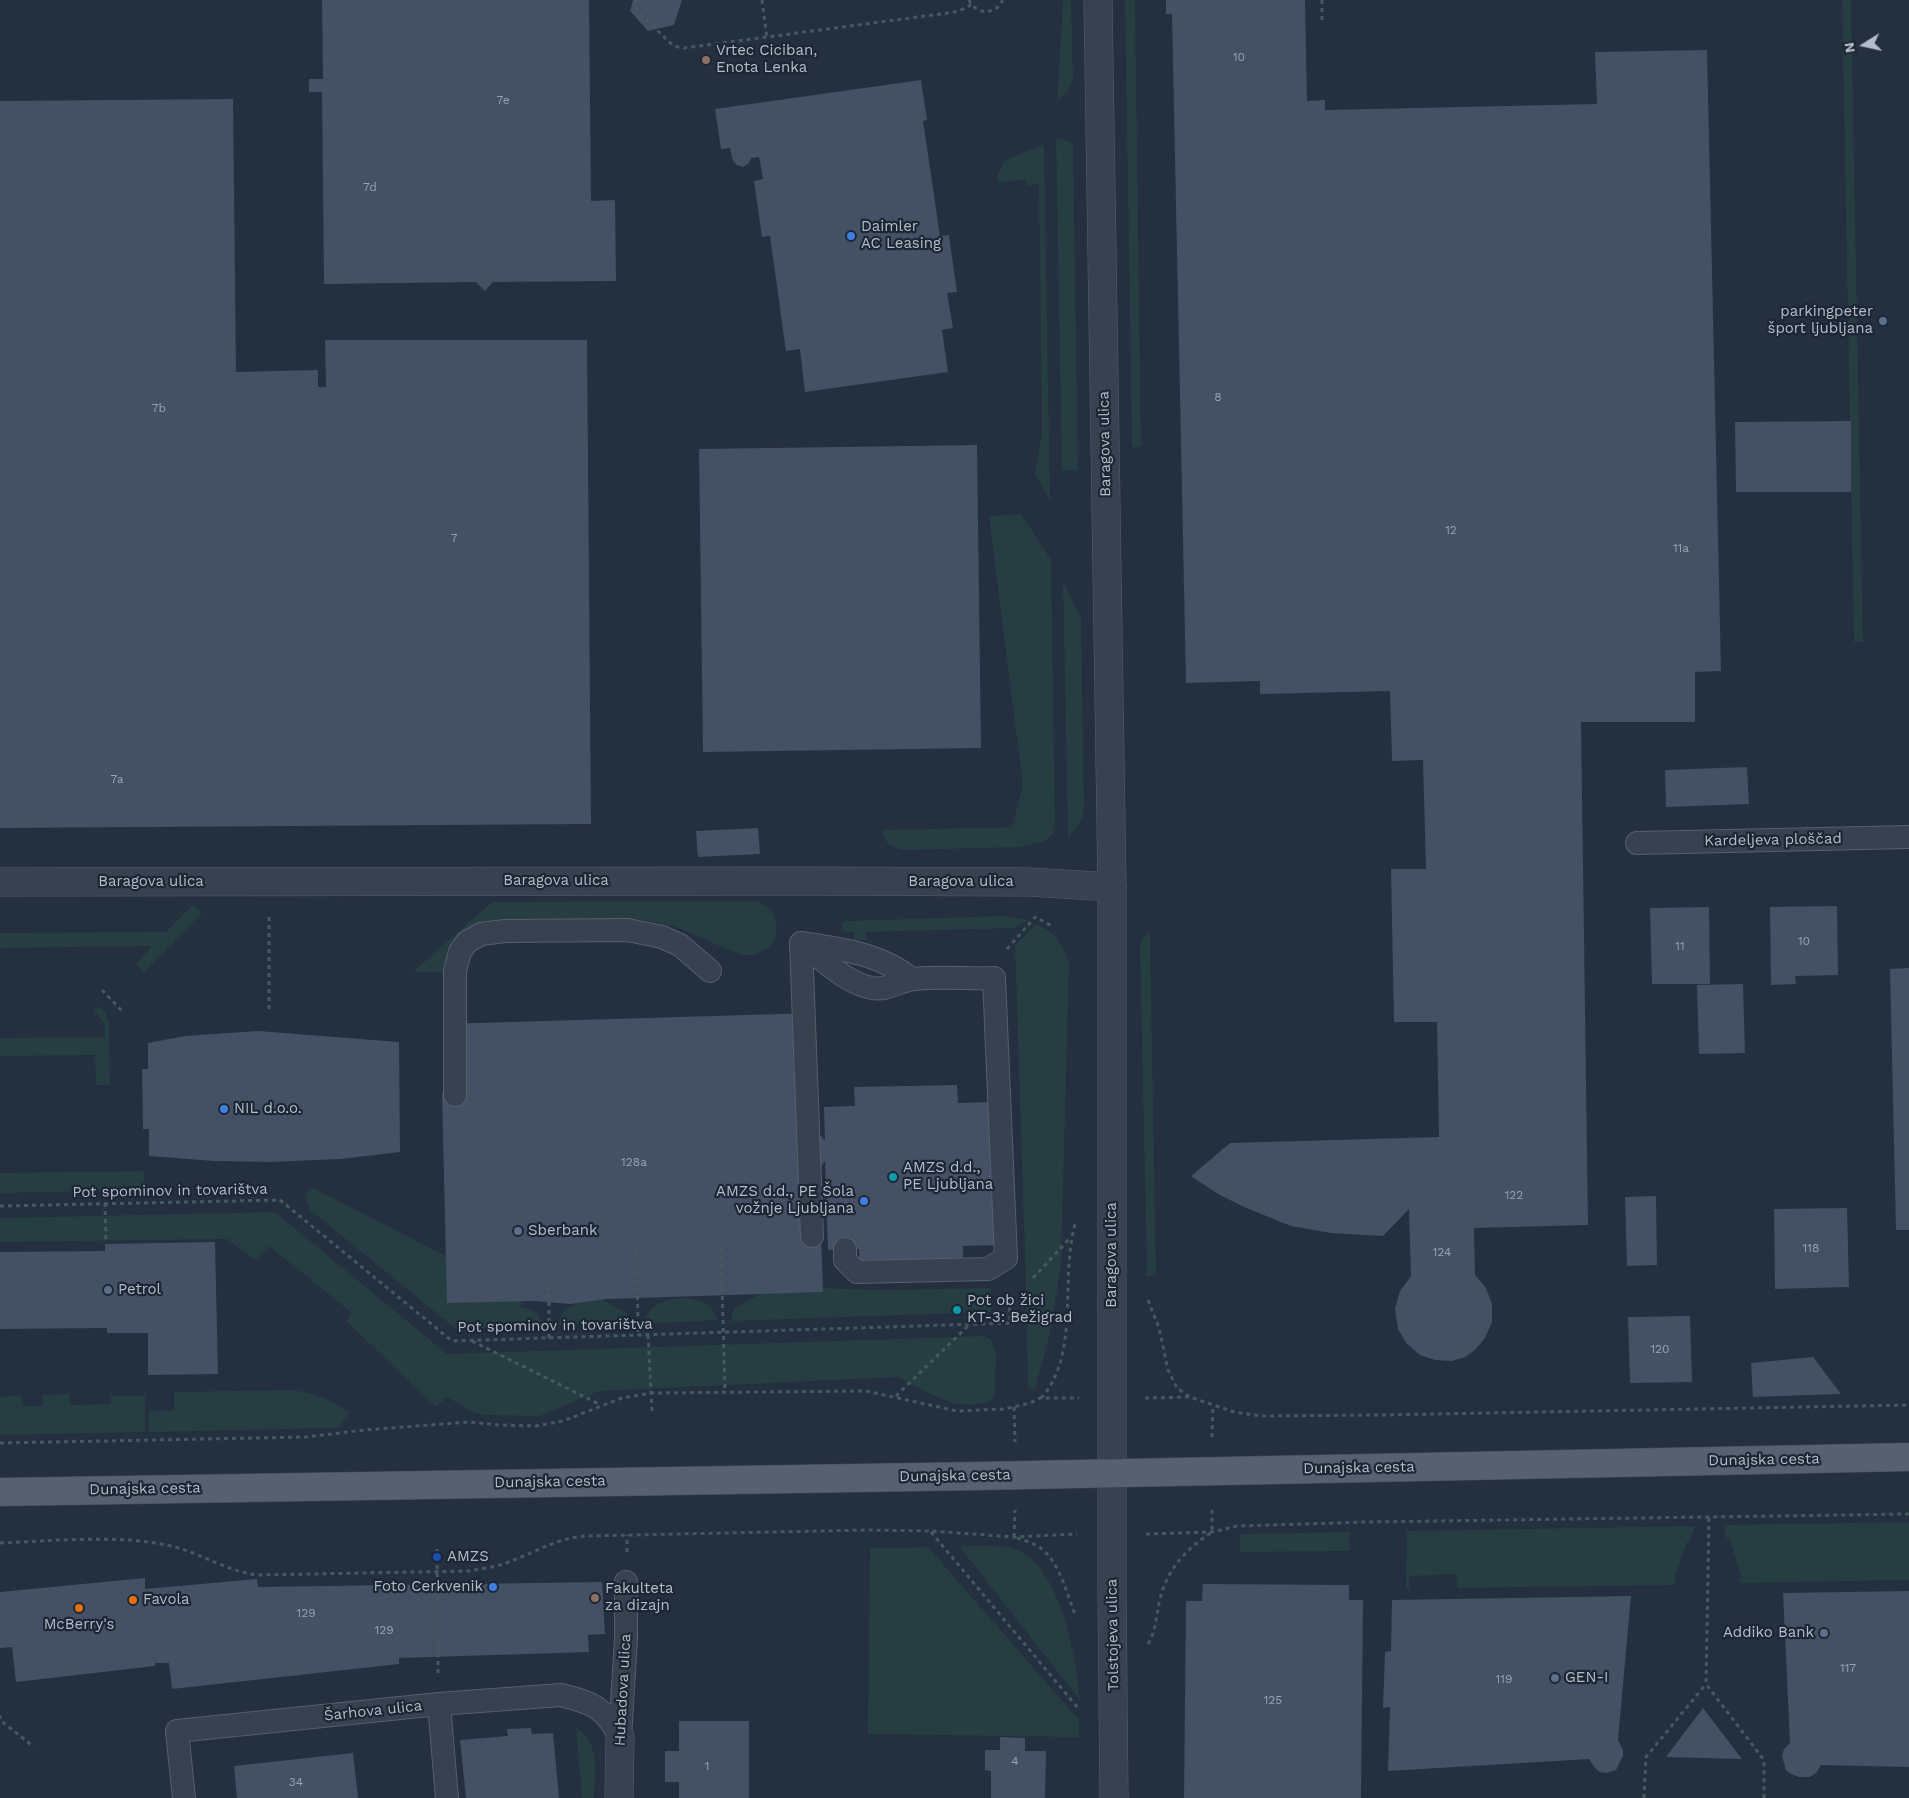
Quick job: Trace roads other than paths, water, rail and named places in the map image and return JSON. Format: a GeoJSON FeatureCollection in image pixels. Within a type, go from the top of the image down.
{"type":"FeatureCollection","features":[{"type":"Feature","properties":{"kind":"main road","name":"Dunajska cesta"},"geometry":{"type":"LineString","coordinates":[[1,1493],[1909,1457]]}},
{"type":"Feature","properties":{"kind":"street","name":"Baragova ulica"},"geometry":{"type":"LineString","coordinates":[[1098,0],[1112,887],[1113,1473]]}},
{"type":"Feature","properties":{"kind":"street","name":"Baragova ulica"},"geometry":{"type":"LineString","coordinates":[[0,882],[855,881],[1029,882],[1112,887]]}},
{"type":"Feature","properties":{"kind":"street","name":"Tolstojeva ulica"},"geometry":{"type":"LineString","coordinates":[[1113,1473],[1114,1798]]}},
{"type":"Feature","properties":{"kind":"street","name":"Hubadova ulica"},"geometry":{"type":"LineString","coordinates":[[619,1798],[620,1737]]}},
{"type":"Feature","properties":{"kind":"lane","name":"Kardeljeva ploščad"},"geometry":{"type":"LineString","coordinates":[[1637,843],[1909,837]]}},
{"type":"Feature","properties":{"kind":"lane"},"geometry":{"type":"LineString","coordinates":[[455,1095],[455,972],[460,952],[467,942],[481,934],[505,931],[628,930],[662,937],[680,945],[710,970]]}},
{"type":"Feature","properties":{"kind":"lane"},"geometry":{"type":"LineString","coordinates":[[801,943],[840,973],[862,986],[873,989],[883,989],[912,979],[994,978],[1006,1258],[988,1269],[857,1272],[844,1260],[844,1249]]}},
{"type":"Feature","properties":{"kind":"lane"},"geometry":{"type":"LineString","coordinates":[[801,943],[840,949],[882,960],[912,979]]}},
{"type":"Feature","properties":{"kind":"lane"},"geometry":{"type":"LineString","coordinates":[[801,943],[812,1236]]}},
{"type":"Feature","properties":{"kind":"lane","name":"Hubadova ulica"},"geometry":{"type":"LineString","coordinates":[[620,1737],[626,1639],[626,1582]]}},
{"type":"Feature","properties":{"kind":"lane","name":"Šarhova ulica"},"geometry":{"type":"LineString","coordinates":[[184,1798],[177,1731],[439,1704],[561,1695],[596,1706],[607,1716],[620,1737]]}},
{"type":"Feature","properties":{"kind":"lane"},"geometry":{"type":"LineString","coordinates":[[439,1704],[447,1798]]}},
{"type":"Feature","properties":{"kind":"place","name":"Vrtec Ciciban, Enota Lenka"},"geometry":{"type":"Point","coordinates":[706,60]}},
{"type":"Feature","properties":{"kind":"place","name":"Daimler AC Leasing"},"geometry":{"type":"Point","coordinates":[851,236]}},
{"type":"Feature","properties":{"kind":"place","name":"parkingpeter šport ljubljana"},"geometry":{"type":"Point","coordinates":[1883,321]}},
{"type":"Feature","properties":{"kind":"place","name":"NIL d.o.o."},"geometry":{"type":"Point","coordinates":[224,1109]}},
{"type":"Feature","properties":{"kind":"place","name":"AMZS d.d., PE Ljubljana"},"geometry":{"type":"Point","coordinates":[893,1177]}},
{"type":"Feature","properties":{"kind":"place","name":"AMZS d.d., PE Šola vožnje Ljubljana"},"geometry":{"type":"Point","coordinates":[864,1201]}},
{"type":"Feature","properties":{"kind":"place","name":"Sberbank"},"geometry":{"type":"Point","coordinates":[518,1231]}},
{"type":"Feature","properties":{"kind":"place","name":"Petrol"},"geometry":{"type":"Point","coordinates":[108,1290]}},
{"type":"Feature","properties":{"kind":"place","name":"Pot ob žici KT-3: Bežigrad"},"geometry":{"type":"Point","coordinates":[957,1310]}},
{"type":"Feature","properties":{"kind":"place","name":"AMZS"},"geometry":{"type":"Point","coordinates":[437,1557]}},
{"type":"Feature","properties":{"kind":"place","name":"Foto Cerkvenik"},"geometry":{"type":"Point","coordinates":[493,1587]}},
{"type":"Feature","properties":{"kind":"place","name":"Fakulteta za dizajn"},"geometry":{"type":"Point","coordinates":[595,1598]}},
{"type":"Feature","properties":{"kind":"place","name":"Favola"},"geometry":{"type":"Point","coordinates":[133,1600]}},
{"type":"Feature","properties":{"kind":"place","name":"McBerry's"},"geometry":{"type":"Point","coordinates":[79,1608]}},
{"type":"Feature","properties":{"kind":"place","name":"Addiko Bank"},"geometry":{"type":"Point","coordinates":[1824,1633]}},
{"type":"Feature","properties":{"kind":"place","name":"GEN-I"},"geometry":{"type":"Point","coordinates":[1555,1678]}}]}
